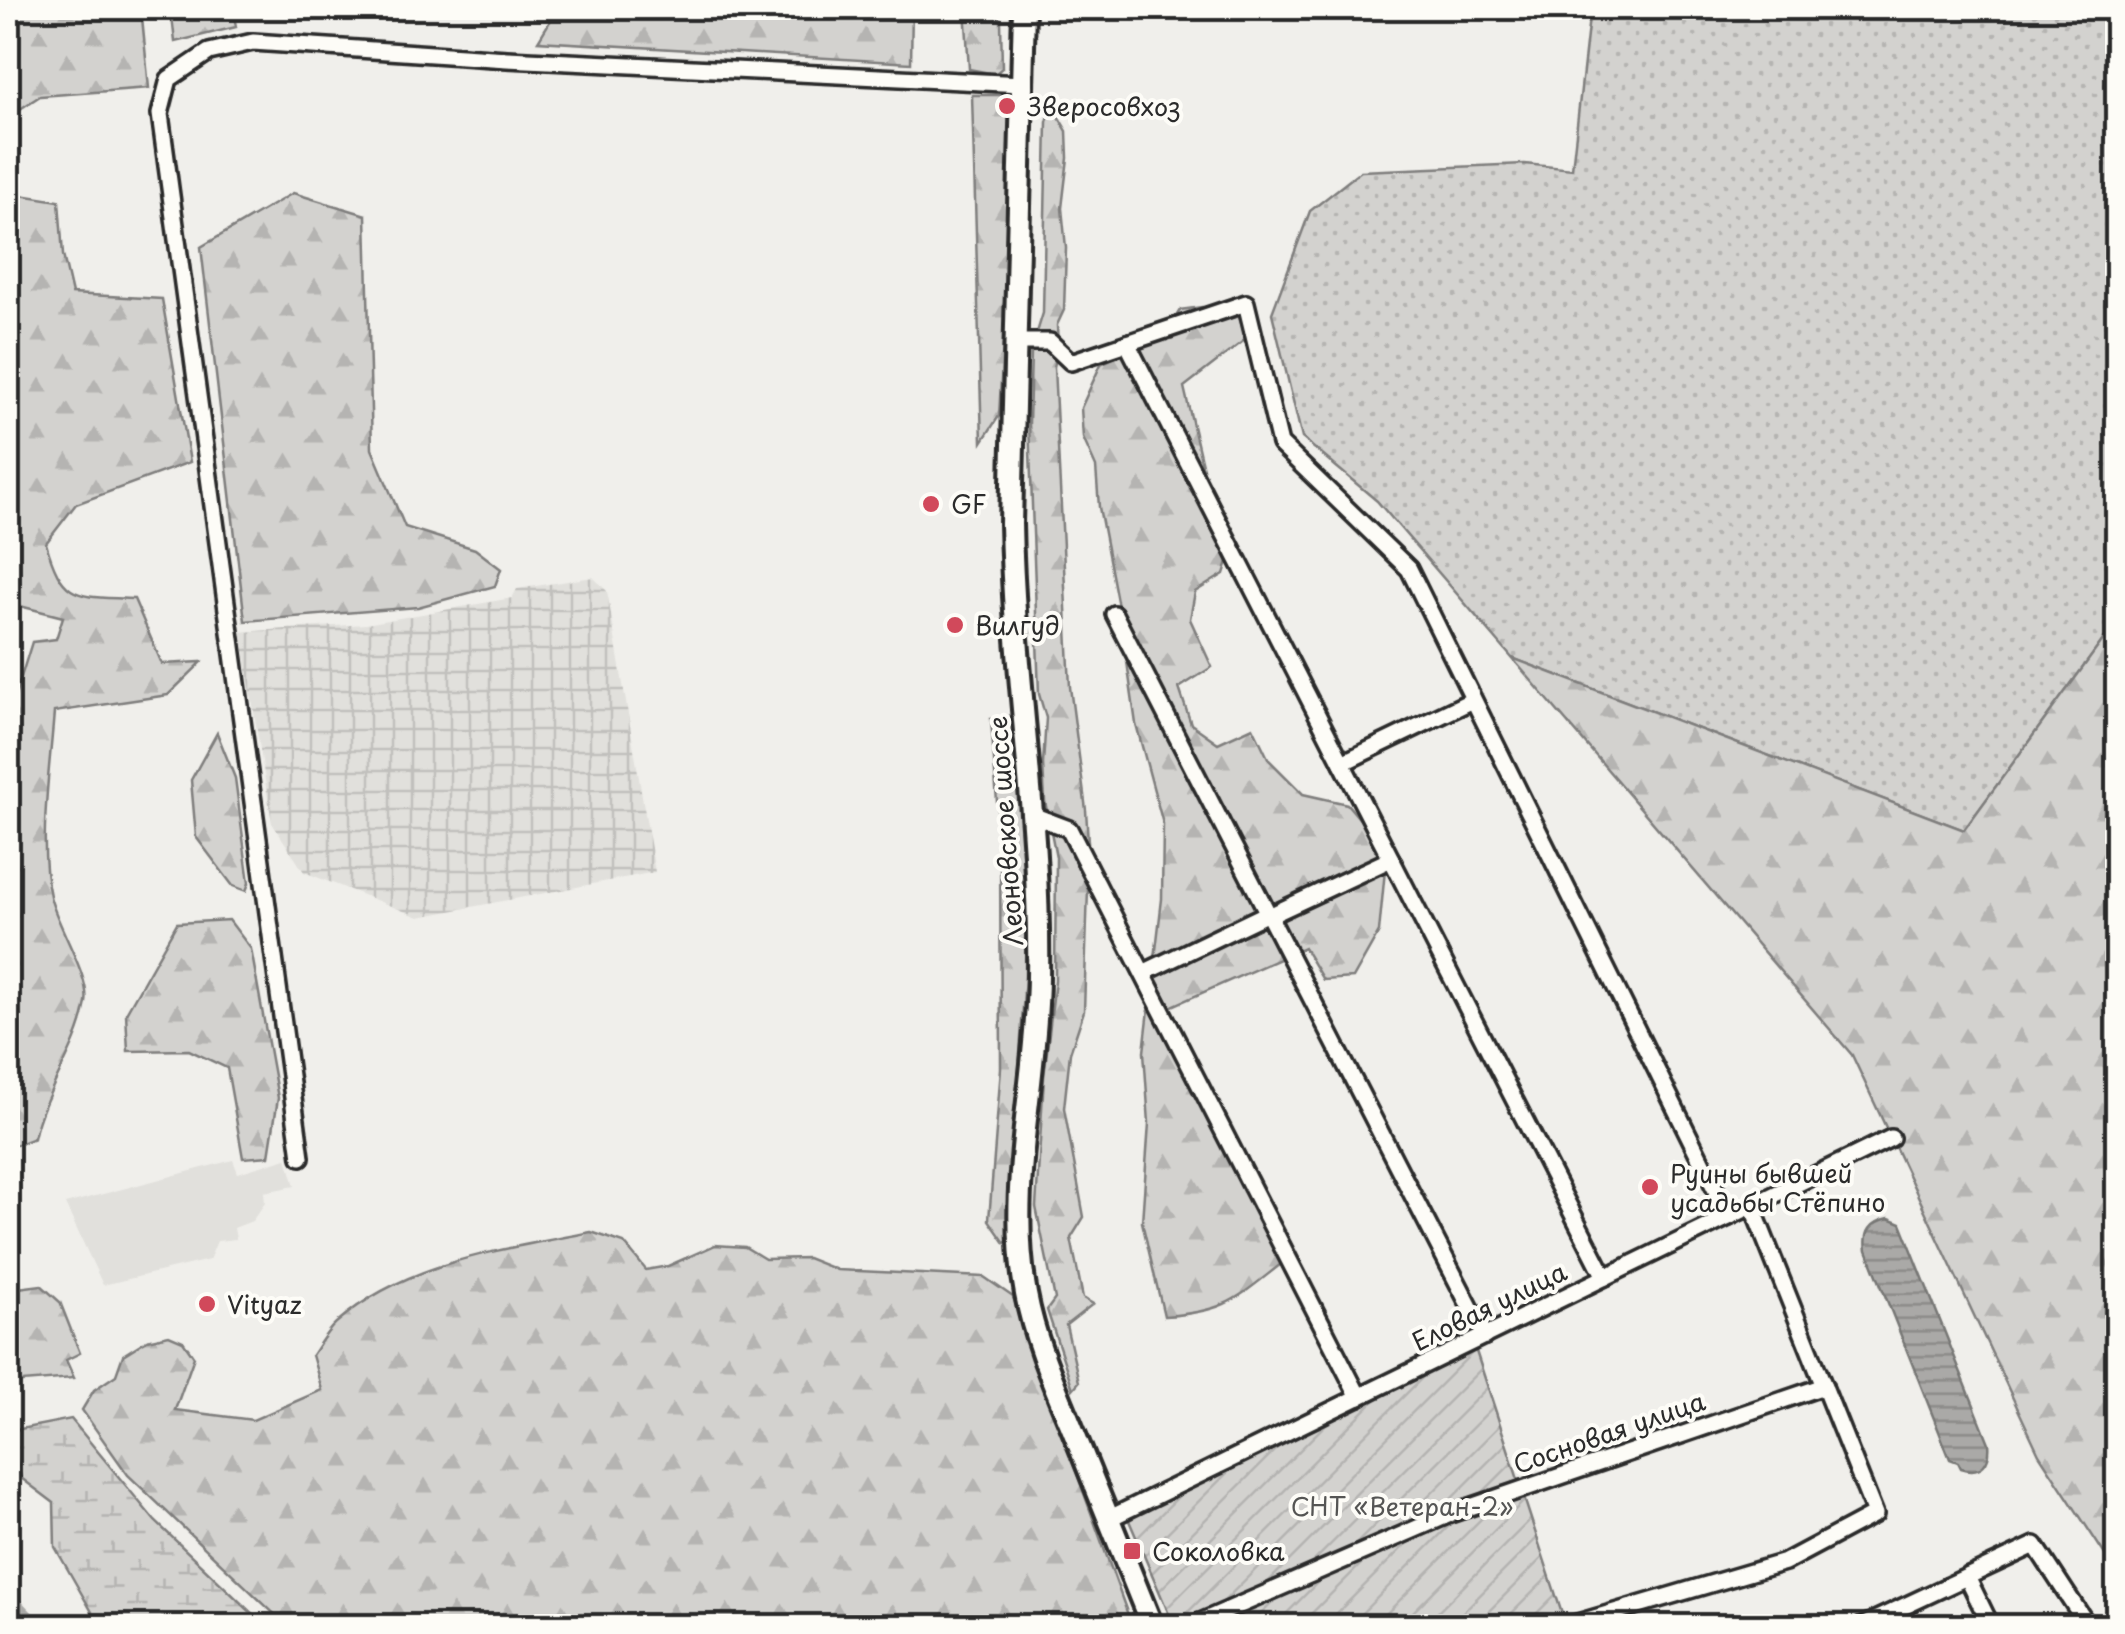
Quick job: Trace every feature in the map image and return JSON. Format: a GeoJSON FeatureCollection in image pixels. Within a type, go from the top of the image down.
{"type":"FeatureCollection","features":[{"type":"Feature","properties":{"kind":"main road","name":"Леоновское шоссе"},"geometry":{"type":"LineString","coordinates":[[1024,8],[1014,342],[1012,586],[1032,815],[1038,981],[1021,1169],[1023,1272],[1038,1337],[1152,1626]]}},
{"type":"Feature","properties":{"kind":"street"},"geometry":{"type":"LineString","coordinates":[[301,1157],[160,114],[169,79],[208,52],[253,42],[507,59],[1023,84]]}},
{"type":"Feature","properties":{"kind":"street"},"geometry":{"type":"LineString","coordinates":[[1014,342],[1050,342],[1071,362],[1246,303],[1280,444],[1409,568],[1729,1217]]}},
{"type":"Feature","properties":{"kind":"street"},"geometry":{"type":"LineString","coordinates":[[1127,343],[1606,1277]]}},
{"type":"Feature","properties":{"kind":"street"},"geometry":{"type":"LineString","coordinates":[[1114,614],[1484,1336]]}},
{"type":"Feature","properties":{"kind":"street"},"geometry":{"type":"LineString","coordinates":[[1342,763],[1474,700]]}},
{"type":"Feature","properties":{"kind":"street"},"geometry":{"type":"LineString","coordinates":[[1032,815],[1069,830],[1360,1397]]}},
{"type":"Feature","properties":{"kind":"street"},"geometry":{"type":"LineString","coordinates":[[1142,973],[1391,859]]}},
{"type":"Feature","properties":{"kind":"street","name":"Еловая улица"},"geometry":{"type":"LineString","coordinates":[[1108,1519],[1892,1138]]}},
{"type":"Feature","properties":{"kind":"street"},"geometry":{"type":"LineString","coordinates":[[1568,1626],[1784,1562],[1875,1514],[1752,1206]]}},
{"type":"Feature","properties":{"kind":"street","name":"Сосновая улица"},"geometry":{"type":"LineString","coordinates":[[1191,1626],[1450,1514],[1824,1386]]}},
{"type":"Feature","properties":{"kind":"street"},"geometry":{"type":"LineString","coordinates":[[1862,1626],[1895,1620],[1968,1577],[2035,1545],[2088,1626]]}},
{"type":"Feature","properties":{"kind":"street"},"geometry":{"type":"LineString","coordinates":[[1968,1577],[1990,1626]]}},
{"type":"Feature","properties":{"kind":"shaded area"},"geometry":{"type":"Polygon","coordinates":[[[593,577],[607,591],[655,872],[419,917],[304,872],[272,823],[241,632],[366,624],[512,598],[517,589],[593,577]]]}},
{"type":"Feature","properties":{"kind":"shaded area"},"geometry":{"type":"Polygon","coordinates":[[[287,1158],[295,1186],[264,1192],[265,1203],[252,1221],[234,1228],[236,1239],[217,1241],[209,1260],[103,1285],[65,1204],[233,1160],[238,1173],[287,1158]]]}},
{"type":"Feature","properties":{"kind":"shaded area"},"geometry":{"type":"Polygon","coordinates":[[[1889,1218],[1901,1223],[1989,1443],[1987,1461],[1975,1470],[1961,1468],[1950,1459],[1867,1250],[1870,1228],[1889,1218]]]}},
{"type":"Feature","properties":{"kind":"green space"},"geometry":{"type":"Polygon","coordinates":[[[8,8],[141,8],[149,88],[40,96],[8,117],[8,8]]]}},
{"type":"Feature","properties":{"kind":"green space"},"geometry":{"type":"Polygon","coordinates":[[[171,8],[233,8],[236,27],[175,42],[171,8]]]}},
{"type":"Feature","properties":{"kind":"green space"},"geometry":{"type":"Polygon","coordinates":[[[558,8],[912,8],[911,63],[538,41],[558,8]]]}},
{"type":"Feature","properties":{"kind":"green space"},"geometry":{"type":"Polygon","coordinates":[[[965,8],[996,8],[1001,21],[1002,68],[995,74],[969,69],[965,8]]]}},
{"type":"Feature","properties":{"kind":"green space"},"geometry":{"type":"Polygon","coordinates":[[[1590,8],[2117,8],[2117,621],[1964,830],[1512,658],[1377,501],[1302,438],[1272,313],[1310,211],[1361,171],[1525,164],[1572,169],[1590,8]]]}},
{"type":"Feature","properties":{"kind":"green space"},"geometry":{"type":"Polygon","coordinates":[[[972,95],[1017,95],[999,416],[982,442],[972,95]]]}},
{"type":"Feature","properties":{"kind":"green space"},"geometry":{"type":"Polygon","coordinates":[[[1050,112],[1057,114],[1067,131],[1062,208],[1066,248],[1064,310],[1057,325],[1054,367],[1070,687],[1089,858],[1084,1011],[1070,1053],[1064,1108],[1084,1217],[1071,1238],[1083,1298],[1093,1304],[1066,1325],[1079,1382],[1073,1389],[1047,1310],[1055,1299],[1036,1207],[1055,980],[1056,857],[1045,801],[1046,718],[1039,694],[1029,423],[1031,352],[1043,313],[1050,112]]]}},
{"type":"Feature","properties":{"kind":"green space"},"geometry":{"type":"Polygon","coordinates":[[[8,193],[59,201],[63,255],[72,294],[162,299],[190,462],[76,504],[46,543],[59,577],[75,592],[134,599],[162,664],[202,662],[168,695],[54,712],[46,805],[47,875],[53,908],[83,979],[86,1003],[34,1138],[8,1148],[8,719],[32,642],[56,639],[63,617],[8,603],[8,193]]]}},
{"type":"Feature","properties":{"kind":"green space"},"geometry":{"type":"Polygon","coordinates":[[[293,193],[366,215],[372,449],[405,527],[475,549],[501,569],[495,586],[418,607],[245,621],[201,247],[293,193]]]}},
{"type":"Feature","properties":{"kind":"green space"},"geometry":{"type":"Polygon","coordinates":[[[1202,307],[1239,317],[1246,339],[1184,387],[1212,508],[1235,539],[1224,574],[1195,592],[1190,619],[1212,667],[1179,688],[1191,724],[1218,743],[1253,727],[1269,760],[1303,794],[1347,804],[1373,835],[1385,870],[1379,932],[1353,978],[1323,980],[1304,948],[1163,1010],[1285,1261],[1218,1307],[1164,1316],[1142,1222],[1149,1123],[1144,1052],[1162,899],[1163,824],[1136,724],[1099,507],[1096,467],[1083,438],[1081,408],[1101,364],[1167,332],[1180,310],[1202,307]]]}},
{"type":"Feature","properties":{"kind":"green space"},"geometry":{"type":"Polygon","coordinates":[[[2117,621],[2117,1573],[2039,1454],[1852,1055],[1512,658],[1964,830],[2117,621]]]}},
{"type":"Feature","properties":{"kind":"green space"},"geometry":{"type":"Polygon","coordinates":[[[991,719],[999,719],[1018,745],[1026,874],[1015,1231],[1005,1243],[989,1220],[1001,1068],[1000,844],[991,719]]]}},
{"type":"Feature","properties":{"kind":"green space"},"geometry":{"type":"Polygon","coordinates":[[[217,733],[235,778],[249,883],[246,891],[233,886],[196,837],[191,780],[217,733]]]}},
{"type":"Feature","properties":{"kind":"green space"},"geometry":{"type":"Polygon","coordinates":[[[229,920],[251,949],[278,1098],[269,1156],[243,1158],[227,1068],[189,1050],[128,1051],[126,1013],[177,923],[229,920]]]}},
{"type":"Feature","properties":{"kind":"green space"},"geometry":{"type":"Polygon","coordinates":[[[591,1232],[624,1243],[646,1270],[668,1266],[715,1245],[745,1247],[765,1259],[807,1258],[837,1270],[984,1277],[1013,1297],[1132,1626],[503,1626],[499,1619],[498,1626],[287,1626],[128,1475],[82,1410],[94,1390],[116,1375],[123,1355],[147,1340],[169,1335],[183,1341],[194,1357],[175,1410],[253,1420],[322,1390],[312,1355],[336,1323],[393,1285],[490,1252],[591,1232]]]}},
{"type":"Feature","properties":{"kind":"green space"},"geometry":{"type":"Polygon","coordinates":[[[41,1285],[60,1302],[80,1353],[66,1360],[74,1378],[10,1383],[8,1297],[11,1289],[41,1285]]]}},
{"type":"Feature","properties":{"kind":"green space","name":"СНТ «Ветеран-2»"},"geometry":{"type":"Polygon","coordinates":[[[1473,1342],[1566,1626],[1174,1626],[1125,1511],[1473,1342]]]}},
{"type":"Feature","properties":{"kind":"green space"},"geometry":{"type":"Polygon","coordinates":[[[71,1419],[155,1521],[259,1620],[219,1626],[100,1626],[55,1547],[54,1503],[21,1478],[10,1431],[71,1419]]]}},
{"type":"Feature","properties":{"kind":"waterway"},"geometry":{"type":"LineString","coordinates":[[8,1600],[33,1626]]}},
{"type":"Feature","properties":{"kind":"place","name":"Зверосовхоз"},"geometry":{"type":"Point","coordinates":[1007,106]}},
{"type":"Feature","properties":{"kind":"place","name":"GF"},"geometry":{"type":"Point","coordinates":[931,504]}},
{"type":"Feature","properties":{"kind":"place","name":"Вилгуд"},"geometry":{"type":"Point","coordinates":[955,625]}},
{"type":"Feature","properties":{"kind":"place","name":"Руины бывшей усадьбы Стёпино"},"geometry":{"type":"Point","coordinates":[1650,1187]}},
{"type":"Feature","properties":{"kind":"place","name":"Vityaz"},"geometry":{"type":"Point","coordinates":[207,1304]}},
{"type":"Feature","properties":{"kind":"place","name":"Соколовка"},"geometry":{"type":"Point","coordinates":[1132,1551]}}]}
